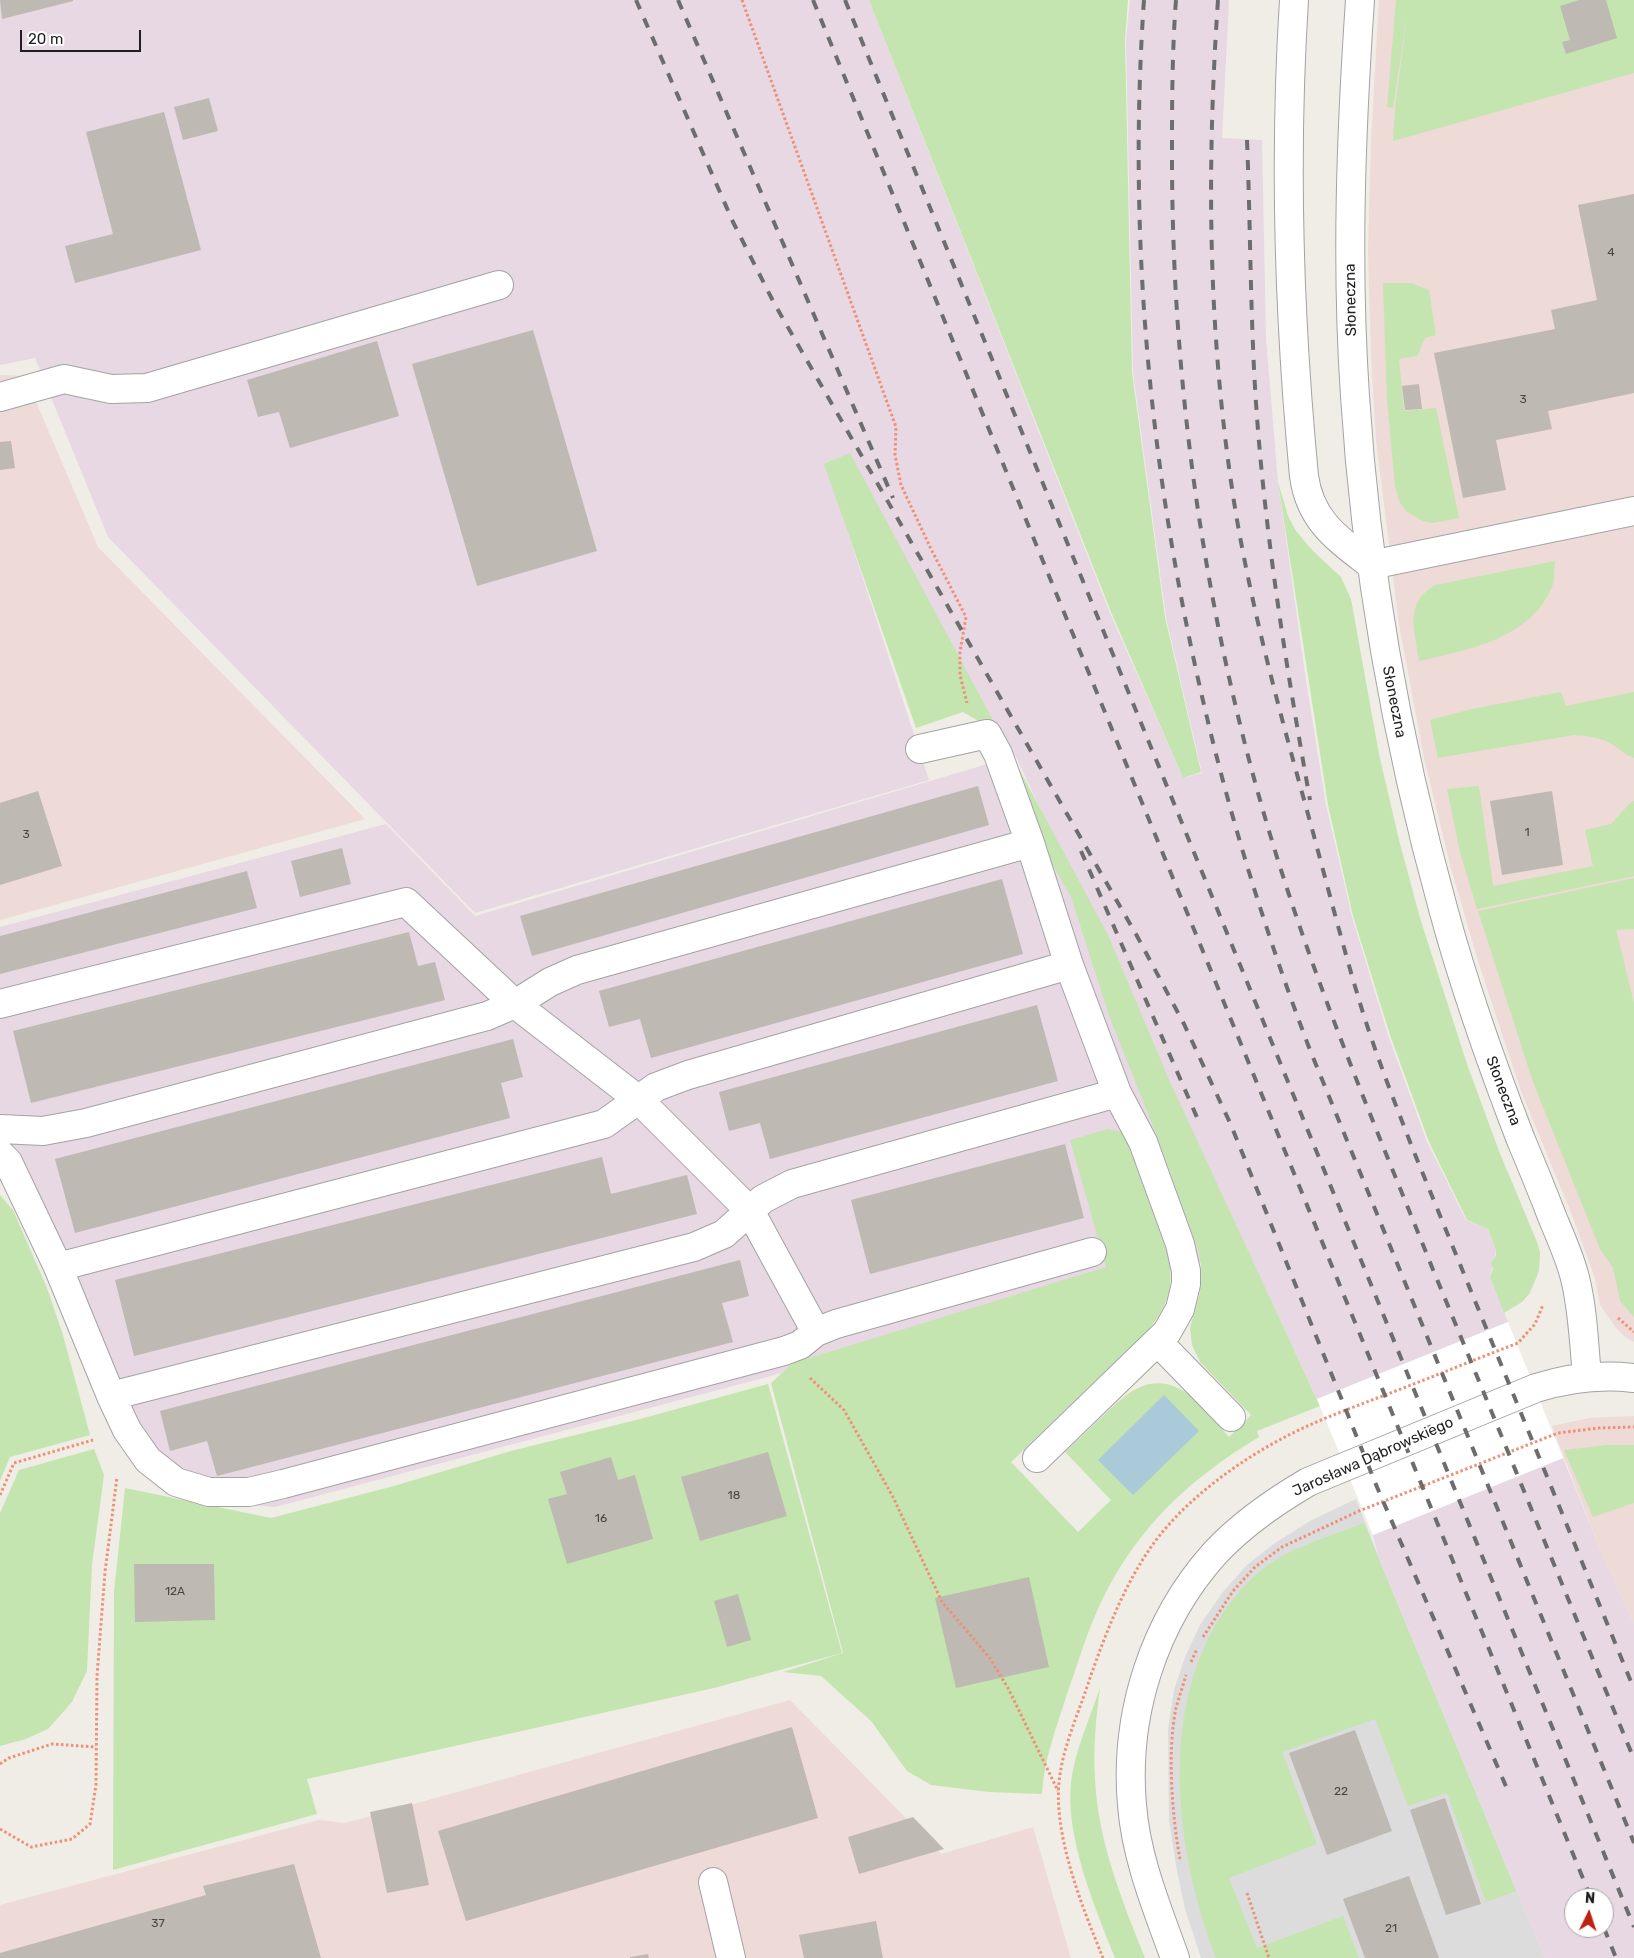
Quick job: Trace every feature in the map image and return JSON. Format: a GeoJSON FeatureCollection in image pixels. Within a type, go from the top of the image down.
{"type":"FeatureCollection","features":[{"type":"Feature","properties":{"kind":"street"},"geometry":{"type":"LineString","coordinates":[[1294,0],[1289,141],[1295,364],[1305,484],[1310,501],[1323,524],[1339,540],[1371,565],[1634,511]]}},
{"type":"Feature","properties":{"kind":"street","name":"Słoneczna"},"geometry":{"type":"LineString","coordinates":[[1360,0],[1352,152],[1350,278],[1355,396],[1363,499],[1381,632],[1398,726],[1430,861],[1456,954],[1487,1048],[1519,1134],[1570,1259],[1579,1302],[1587,1377]]}},
{"type":"Feature","properties":{"kind":"street"},"geometry":{"type":"LineString","coordinates":[[0,396],[64,379],[111,389],[147,388],[499,285]]}},
{"type":"Feature","properties":{"kind":"street"},"geometry":{"type":"LineString","coordinates":[[920,749],[987,734],[998,754],[1030,843],[1069,965],[1116,1093],[1143,1142],[1184,1259],[1186,1284],[1184,1298],[1174,1321],[1158,1342],[1037,1458]]}},
{"type":"Feature","properties":{"kind":"street"},"geometry":{"type":"LineString","coordinates":[[0,1129],[43,1131],[86,1123],[487,1016],[515,1004],[550,982],[577,970],[1030,843]]}},
{"type":"Feature","properties":{"kind":"street"},"geometry":{"type":"LineString","coordinates":[[0,1004],[406,902],[515,1004],[639,1100],[750,1211],[816,1332]]}},
{"type":"Feature","properties":{"kind":"street"},"geometry":{"type":"LineString","coordinates":[[58,1267],[604,1124],[656,1087],[688,1075],[1069,965]]}},
{"type":"Feature","properties":{"kind":"street"},"geometry":{"type":"LineString","coordinates":[[111,1396],[694,1247],[724,1234],[763,1199],[792,1184],[1116,1093]]}},
{"type":"Feature","properties":{"kind":"street"},"geometry":{"type":"LineString","coordinates":[[0,1154],[8,1162],[58,1267],[127,1430],[148,1460],[176,1482],[209,1492],[249,1492],[784,1351],[800,1345],[816,1332],[846,1321],[1092,1252]]}},
{"type":"Feature","properties":{"kind":"street"},"geometry":{"type":"LineString","coordinates":[[1158,1342],[1231,1417]]}},
{"type":"Feature","properties":{"kind":"street","name":"Jarosława Dąbrowskiego"},"geometry":{"type":"LineString","coordinates":[[1174,1958],[1148,1882],[1138,1844],[1132,1806],[1130,1766],[1141,1689],[1158,1644],[1170,1617],[1191,1584],[1215,1553],[1274,1502],[1308,1482],[1536,1388],[1560,1380],[1587,1377],[1634,1378]]}},
{"type":"Feature","properties":{"kind":"street"},"geometry":{"type":"LineString","coordinates":[[713,1882],[731,1958]]}},
{"type":"Feature","properties":{"kind":"path"},"geometry":{"type":"LineString","coordinates":[[742,0],[896,427],[895,455],[901,485],[966,617],[960,652],[960,675],[968,706],[987,734]]}},
{"type":"Feature","properties":{"kind":"path"},"geometry":{"type":"LineString","coordinates":[[784,1351],[793,1363],[844,1410],[893,1498],[942,1602],[989,1657],[1008,1688],[1058,1792]]}},
{"type":"Feature","properties":{"kind":"path"},"geometry":{"type":"LineString","coordinates":[[1190,1664],[1200,1642],[1233,1591],[1255,1567],[1282,1547],[1358,1511],[1558,1433],[1599,1428],[1634,1427]]}},
{"type":"Feature","properties":{"kind":"path"},"geometry":{"type":"LineString","coordinates":[[0,1495],[14,1463],[127,1430],[115,1488],[105,1572],[98,1676],[96,1784],[90,1824],[72,1839],[31,1847],[0,1829]]}},
{"type":"Feature","properties":{"kind":"path"},"geometry":{"type":"LineString","coordinates":[[1101,1646],[1063,1761],[1058,1792],[1060,1822],[1070,1863],[1086,1915],[1103,1958]]}},
{"type":"Feature","properties":{"kind":"path"},"geometry":{"type":"LineString","coordinates":[[1182,1867],[1176,1832],[1172,1745],[1176,1708],[1187,1672]]}},
{"type":"Feature","properties":{"kind":"path"},"geometry":{"type":"LineString","coordinates":[[0,1764],[9,1758],[52,1744],[96,1747]]}},
{"type":"Feature","properties":{"kind":"path"},"geometry":{"type":"LineString","coordinates":[[1247,1893],[1269,1958]]}},
{"type":"Feature","properties":{"kind":"shaded area"},"geometry":{"type":"Polygon","coordinates":[[[0,0],[869,0],[1110,613],[1183,778],[1202,773],[1166,617],[1133,372],[1126,40],[1130,0],[1229,0],[1222,138],[1262,140],[1266,338],[1278,482],[1305,674],[1326,805],[1352,917],[1388,1035],[1427,1142],[1466,1220],[1488,1229],[1496,1250],[1490,1277],[1508,1322],[1317,1399],[1016,757],[826,466],[929,780],[475,913],[108,537],[35,358],[0,365],[0,0]]]}},
{"type":"Feature","properties":{"kind":"shaded area"},"geometry":{"type":"Polygon","coordinates":[[[1379,0],[1634,0],[1634,1342],[1625,1337],[1616,1328],[1600,1305],[1595,1278],[1572,1215],[1521,1091],[1478,961],[1451,868],[1424,758],[1399,624],[1376,440],[1371,356],[1368,249],[1371,142],[1379,0]]]}},
{"type":"Feature","properties":{"kind":"shaded area"},"geometry":{"type":"Polygon","coordinates":[[[0,375],[25,376],[98,547],[365,819],[0,920],[0,375]]]}},
{"type":"Feature","properties":{"kind":"shaded area"},"geometry":{"type":"Polygon","coordinates":[[[1011,757],[1236,1253],[275,1507],[208,1502],[140,1466],[0,1142],[0,927],[386,824],[475,916],[1011,757]]]}},
{"type":"Feature","properties":{"kind":"shaded area"},"geometry":{"type":"Polygon","coordinates":[[[1634,1416],[1634,1624],[1601,1552],[1552,1426],[1589,1418],[1634,1416]]]}},
{"type":"Feature","properties":{"kind":"shaded area"},"geometry":{"type":"Polygon","coordinates":[[[1563,1458],[1601,1552],[1634,1624],[1634,1958],[1545,1958],[1378,1555],[1373,1535],[1563,1458]]]}},
{"type":"Feature","properties":{"kind":"shaded area"},"geometry":{"type":"Polygon","coordinates":[[[1356,1499],[1545,1958],[1201,1958],[1185,1909],[1169,1820],[1168,1729],[1174,1690],[1185,1657],[1200,1625],[1222,1593],[1247,1565],[1275,1543],[1310,1521],[1356,1499]]]}},
{"type":"Feature","properties":{"kind":"shaded area"},"geometry":{"type":"Polygon","coordinates":[[[790,1700],[941,1854],[1033,1827],[1071,1958],[0,1958],[0,1905],[319,1820],[345,1823],[790,1700]]]}},
{"type":"Feature","properties":{"kind":"green space"},"geometry":{"type":"Polygon","coordinates":[[[869,0],[1128,0],[1125,39],[1132,372],[1165,617],[1201,772],[1183,778],[1111,612],[869,0]]]}},
{"type":"Feature","properties":{"kind":"green space"},"geometry":{"type":"Polygon","coordinates":[[[1396,0],[1634,0],[1634,73],[1393,141],[1395,108],[1407,16],[1393,108],[1387,107],[1396,0]]]}},
{"type":"Feature","properties":{"kind":"green space"},"geometry":{"type":"Polygon","coordinates":[[[1383,283],[1411,283],[1429,290],[1436,335],[1425,338],[1417,356],[1399,359],[1404,411],[1436,408],[1459,518],[1433,523],[1423,521],[1407,512],[1400,503],[1395,487],[1387,399],[1383,283]]]}},
{"type":"Feature","properties":{"kind":"green space"},"geometry":{"type":"Polygon","coordinates":[[[850,453],[1108,935],[1170,1082],[1320,1406],[1257,1431],[1259,1437],[1205,1474],[1181,1494],[1139,1539],[1106,1593],[1089,1631],[1052,1742],[1045,1768],[1042,1794],[989,1792],[931,1785],[907,1771],[871,1721],[821,1676],[783,1672],[843,1653],[771,1383],[793,1363],[1106,1267],[1070,1140],[1108,1129],[1122,1132],[1128,1143],[1166,1250],[1170,1272],[1169,1293],[1161,1311],[1148,1330],[1011,1462],[1078,1532],[1111,1500],[1065,1452],[1127,1395],[1146,1385],[1168,1384],[1180,1389],[1200,1404],[1229,1437],[1251,1415],[1200,1362],[1192,1345],[1190,1328],[1200,1292],[1201,1266],[1199,1252],[1157,1136],[1110,1018],[1071,897],[1026,817],[994,730],[963,712],[916,728],[824,464],[850,453]]]}},
{"type":"Feature","properties":{"kind":"green space"},"geometry":{"type":"Polygon","coordinates":[[[1278,482],[1288,516],[1296,531],[1313,551],[1341,577],[1351,599],[1379,754],[1420,918],[1468,1067],[1540,1253],[1539,1271],[1530,1293],[1522,1302],[1504,1313],[1490,1277],[1493,1269],[1491,1263],[1496,1255],[1496,1250],[1488,1229],[1467,1220],[1429,1142],[1390,1035],[1353,916],[1328,805],[1278,482]]]}},
{"type":"Feature","properties":{"kind":"green space"},"geometry":{"type":"Polygon","coordinates":[[[1555,561],[1552,587],[1542,605],[1529,619],[1496,639],[1457,652],[1419,661],[1414,628],[1415,609],[1418,601],[1435,585],[1555,561]]]}},
{"type":"Feature","properties":{"kind":"green space"},"geometry":{"type":"Polygon","coordinates":[[[1561,692],[1566,706],[1634,692],[1634,758],[1604,740],[1574,735],[1438,758],[1430,720],[1472,709],[1561,692]]]}},
{"type":"Feature","properties":{"kind":"green space"},"geometry":{"type":"Polygon","coordinates":[[[1479,786],[1493,886],[1593,866],[1585,830],[1611,824],[1634,801],[1634,876],[1477,909],[1460,852],[1447,789],[1479,786]]]}},
{"type":"Feature","properties":{"kind":"green space"},"geometry":{"type":"Polygon","coordinates":[[[1634,878],[1634,929],[1616,930],[1634,1003],[1634,1317],[1620,1301],[1613,1268],[1600,1249],[1533,1082],[1478,911],[1634,878]]]}},
{"type":"Feature","properties":{"kind":"green space"},"geometry":{"type":"Polygon","coordinates":[[[0,1195],[13,1210],[47,1288],[63,1335],[90,1435],[10,1457],[0,1481],[0,1195]]]}},
{"type":"Feature","properties":{"kind":"green space"},"geometry":{"type":"Polygon","coordinates":[[[768,1384],[842,1653],[714,1688],[307,1779],[317,1814],[113,1870],[114,1592],[125,1488],[271,1518],[394,1486],[511,1451],[640,1419],[768,1384]]]}},
{"type":"Feature","properties":{"kind":"green space"},"geometry":{"type":"Polygon","coordinates":[[[1607,1445],[1634,1445],[1634,1503],[1593,1517],[1564,1450],[1607,1445]]]}},
{"type":"Feature","properties":{"kind":"green space"},"geometry":{"type":"Polygon","coordinates":[[[94,1449],[104,1475],[92,1565],[87,1671],[72,1702],[48,1729],[26,1739],[0,1746],[0,1513],[19,1470],[94,1449]]]}},
{"type":"Feature","properties":{"kind":"green space"},"geometry":{"type":"Polygon","coordinates":[[[1364,1523],[1516,1891],[1486,1902],[1447,1793],[1408,1806],[1375,1719],[1282,1752],[1317,1844],[1229,1878],[1257,1948],[1343,1916],[1359,1958],[1216,1958],[1200,1910],[1188,1859],[1181,1806],[1180,1752],[1187,1700],[1203,1651],[1228,1606],[1264,1568],[1298,1548],[1364,1523]]]}},
{"type":"Feature","properties":{"kind":"green space"},"geometry":{"type":"Polygon","coordinates":[[[1100,1688],[1094,1756],[1097,1802],[1112,1870],[1145,1958],[1115,1958],[1083,1872],[1073,1826],[1070,1803],[1073,1770],[1079,1746],[1100,1688]]]}},
{"type":"Feature","properties":{"kind":"water"},"geometry":{"type":"Polygon","coordinates":[[[1164,1395],[1199,1431],[1133,1495],[1098,1460],[1164,1395]]]}},
{"type":"Feature","properties":{"kind":"pier"},"geometry":{"type":"Polygon","coordinates":[[[1508,1322],[1563,1458],[1373,1535],[1317,1399],[1508,1322]]]}},
{"type":"Feature","properties":{"kind":"building"},"geometry":{"type":"Polygon","coordinates":[[[0,0],[73,0],[73,1],[2,19],[0,0]]]}},
{"type":"Feature","properties":{"kind":"building"},"geometry":{"type":"Polygon","coordinates":[[[1579,0],[1606,0],[1617,38],[1566,54],[1562,42],[1570,40],[1560,6],[1579,0]]]}},
{"type":"Feature","properties":{"kind":"building"},"geometry":{"type":"Polygon","coordinates":[[[209,98],[218,131],[183,140],[174,107],[209,98]]]}},
{"type":"Feature","properties":{"kind":"building"},"geometry":{"type":"Polygon","coordinates":[[[164,112],[201,250],[75,283],[65,246],[113,234],[86,132],[164,112]]]}},
{"type":"Feature","properties":{"kind":"building"},"geometry":{"type":"Polygon","coordinates":[[[1634,194],[1634,393],[1548,411],[1552,429],[1496,440],[1506,490],[1463,498],[1434,353],[1555,329],[1551,310],[1597,300],[1578,205],[1634,194]]]}},
{"type":"Feature","properties":{"kind":"building"},"geometry":{"type":"Polygon","coordinates":[[[533,330],[597,551],[477,586],[412,364],[533,330]]]}},
{"type":"Feature","properties":{"kind":"building"},"geometry":{"type":"Polygon","coordinates":[[[377,341],[399,416],[290,448],[279,412],[258,417],[247,380],[377,341]]]}},
{"type":"Feature","properties":{"kind":"building"},"geometry":{"type":"Polygon","coordinates":[[[1419,384],[1422,409],[1405,410],[1402,386],[1419,384]]]}},
{"type":"Feature","properties":{"kind":"building"},"geometry":{"type":"Polygon","coordinates":[[[11,441],[15,468],[0,470],[0,442],[11,441]]]}},
{"type":"Feature","properties":{"kind":"building"},"geometry":{"type":"Polygon","coordinates":[[[978,786],[989,825],[532,956],[520,916],[978,786]]]}},
{"type":"Feature","properties":{"kind":"building"},"geometry":{"type":"Polygon","coordinates":[[[38,791],[62,866],[0,885],[0,803],[38,791]]]}},
{"type":"Feature","properties":{"kind":"building"},"geometry":{"type":"Polygon","coordinates":[[[1552,791],[1563,865],[1502,875],[1490,801],[1552,791]]]}},
{"type":"Feature","properties":{"kind":"building"},"geometry":{"type":"Polygon","coordinates":[[[342,848],[351,884],[300,897],[291,861],[342,848]]]}},
{"type":"Feature","properties":{"kind":"building"},"geometry":{"type":"Polygon","coordinates":[[[247,871],[257,908],[0,974],[0,936],[247,871]]]}},
{"type":"Feature","properties":{"kind":"building"},"geometry":{"type":"Polygon","coordinates":[[[1002,879],[1023,954],[651,1058],[640,1019],[609,1027],[599,991],[1002,879]]]}},
{"type":"Feature","properties":{"kind":"building"},"geometry":{"type":"Polygon","coordinates":[[[409,932],[418,966],[435,962],[445,1000],[31,1103],[13,1031],[409,932]]]}},
{"type":"Feature","properties":{"kind":"building"},"geometry":{"type":"Polygon","coordinates":[[[1037,1005],[1058,1081],[770,1159],[760,1123],[729,1131],[719,1092],[1037,1005]]]}},
{"type":"Feature","properties":{"kind":"building"},"geometry":{"type":"Polygon","coordinates":[[[513,1039],[523,1077],[501,1083],[510,1118],[75,1233],[55,1159],[513,1039]]]}},
{"type":"Feature","properties":{"kind":"building"},"geometry":{"type":"Polygon","coordinates":[[[1065,1144],[1084,1218],[870,1274],[851,1200],[1065,1144]]]}},
{"type":"Feature","properties":{"kind":"building"},"geometry":{"type":"Polygon","coordinates":[[[602,1157],[611,1194],[687,1175],[697,1214],[134,1356],[115,1280],[602,1157]]]}},
{"type":"Feature","properties":{"kind":"building"},"geometry":{"type":"Polygon","coordinates":[[[740,1260],[749,1296],[722,1303],[733,1342],[217,1476],[207,1441],[170,1451],[160,1411],[740,1260]]]}},
{"type":"Feature","properties":{"kind":"building"},"geometry":{"type":"Polygon","coordinates":[[[768,1452],[787,1516],[700,1541],[681,1477],[768,1452]]]}},
{"type":"Feature","properties":{"kind":"building"},"geometry":{"type":"Polygon","coordinates":[[[611,1457],[618,1480],[635,1475],[653,1539],[567,1564],[548,1499],[567,1494],[560,1472],[611,1457]]]}},
{"type":"Feature","properties":{"kind":"building"},"geometry":{"type":"Polygon","coordinates":[[[134,1564],[214,1564],[215,1620],[135,1622],[134,1564]]]}},
{"type":"Feature","properties":{"kind":"building"},"geometry":{"type":"Polygon","coordinates":[[[1029,1577],[1049,1667],[956,1688],[935,1598],[1029,1577]]]}},
{"type":"Feature","properties":{"kind":"building"},"geometry":{"type":"Polygon","coordinates":[[[738,1594],[751,1640],[727,1647],[714,1601],[738,1594]]]}},
{"type":"Feature","properties":{"kind":"building"},"geometry":{"type":"Polygon","coordinates":[[[792,1727],[818,1818],[466,1921],[438,1831],[792,1727]]]}},
{"type":"Feature","properties":{"kind":"building"},"geometry":{"type":"Polygon","coordinates":[[[1355,1730],[1392,1831],[1327,1855],[1289,1753],[1355,1730]]]}},
{"type":"Feature","properties":{"kind":"building"},"geometry":{"type":"Polygon","coordinates":[[[1445,1798],[1481,1904],[1446,1915],[1410,1810],[1445,1798]]]}},
{"type":"Feature","properties":{"kind":"building"},"geometry":{"type":"Polygon","coordinates":[[[412,1803],[429,1885],[387,1893],[370,1812],[412,1803]]]}},
{"type":"Feature","properties":{"kind":"building"},"geometry":{"type":"Polygon","coordinates":[[[913,1817],[944,1849],[859,1874],[848,1837],[913,1817]]]}},
{"type":"Feature","properties":{"kind":"building"},"geometry":{"type":"Polygon","coordinates":[[[294,1864],[321,1958],[0,1958],[0,1953],[206,1895],[203,1886],[294,1864]]]}},
{"type":"Feature","properties":{"kind":"building"},"geometry":{"type":"Polygon","coordinates":[[[1409,1876],[1439,1958],[1365,1958],[1343,1899],[1409,1876]]]}},
{"type":"Feature","properties":{"kind":"building"},"geometry":{"type":"Polygon","coordinates":[[[876,1921],[883,1958],[804,1958],[799,1935],[876,1921]]]}},
{"type":"Feature","properties":{"kind":"building"},"geometry":{"type":"Polygon","coordinates":[[[648,1954],[649,1958],[630,1958],[630,1957],[648,1954]]]}},
{"type":"Feature","properties":{"kind":"railway"},"geometry":{"type":"LineString","coordinates":[[636,0],[733,222],[774,303],[1137,936],[1184,1024],[1231,1125],[1377,1487],[1508,1791]]}},
{"type":"Feature","properties":{"kind":"railway"},"geometry":{"type":"LineString","coordinates":[[678,0],[893,498]]}},
{"type":"Feature","properties":{"kind":"railway"},"geometry":{"type":"LineString","coordinates":[[813,0],[1587,1888]]}},
{"type":"Feature","properties":{"kind":"railway"},"geometry":{"type":"LineString","coordinates":[[845,0],[1634,1927]]}},
{"type":"Feature","properties":{"kind":"railway"},"geometry":{"type":"LineString","coordinates":[[1144,0],[1139,134],[1142,268],[1152,401],[1170,534],[1195,666],[1227,796],[1265,924],[1310,1050],[1634,1843]]}},
{"type":"Feature","properties":{"kind":"railway"},"geometry":{"type":"LineString","coordinates":[[1176,0],[1172,98],[1174,242],[1178,327],[1186,413],[1196,497],[1210,582],[1226,666],[1246,749],[1269,831],[1305,943],[1346,1053],[1634,1759]]}},
{"type":"Feature","properties":{"kind":"railway"},"geometry":{"type":"LineString","coordinates":[[1218,0],[1214,65],[1211,195],[1212,260],[1220,390],[1237,520],[1252,597],[1270,673],[1349,966],[1381,1066],[1414,1152],[1634,1689]]}},
{"type":"Feature","properties":{"kind":"railway"},"geometry":{"type":"LineString","coordinates":[[1247,140],[1253,357],[1262,476],[1280,615],[1310,800]]}},
{"type":"Feature","properties":{"kind":"railway"},"geometry":{"type":"LineString","coordinates":[[1081,851],[1199,1122]]}},
{"type":"Feature","properties":{"kind":"railway"},"geometry":{"type":"LineString","coordinates":[[1608,1938],[1616,1958]]}}]}
